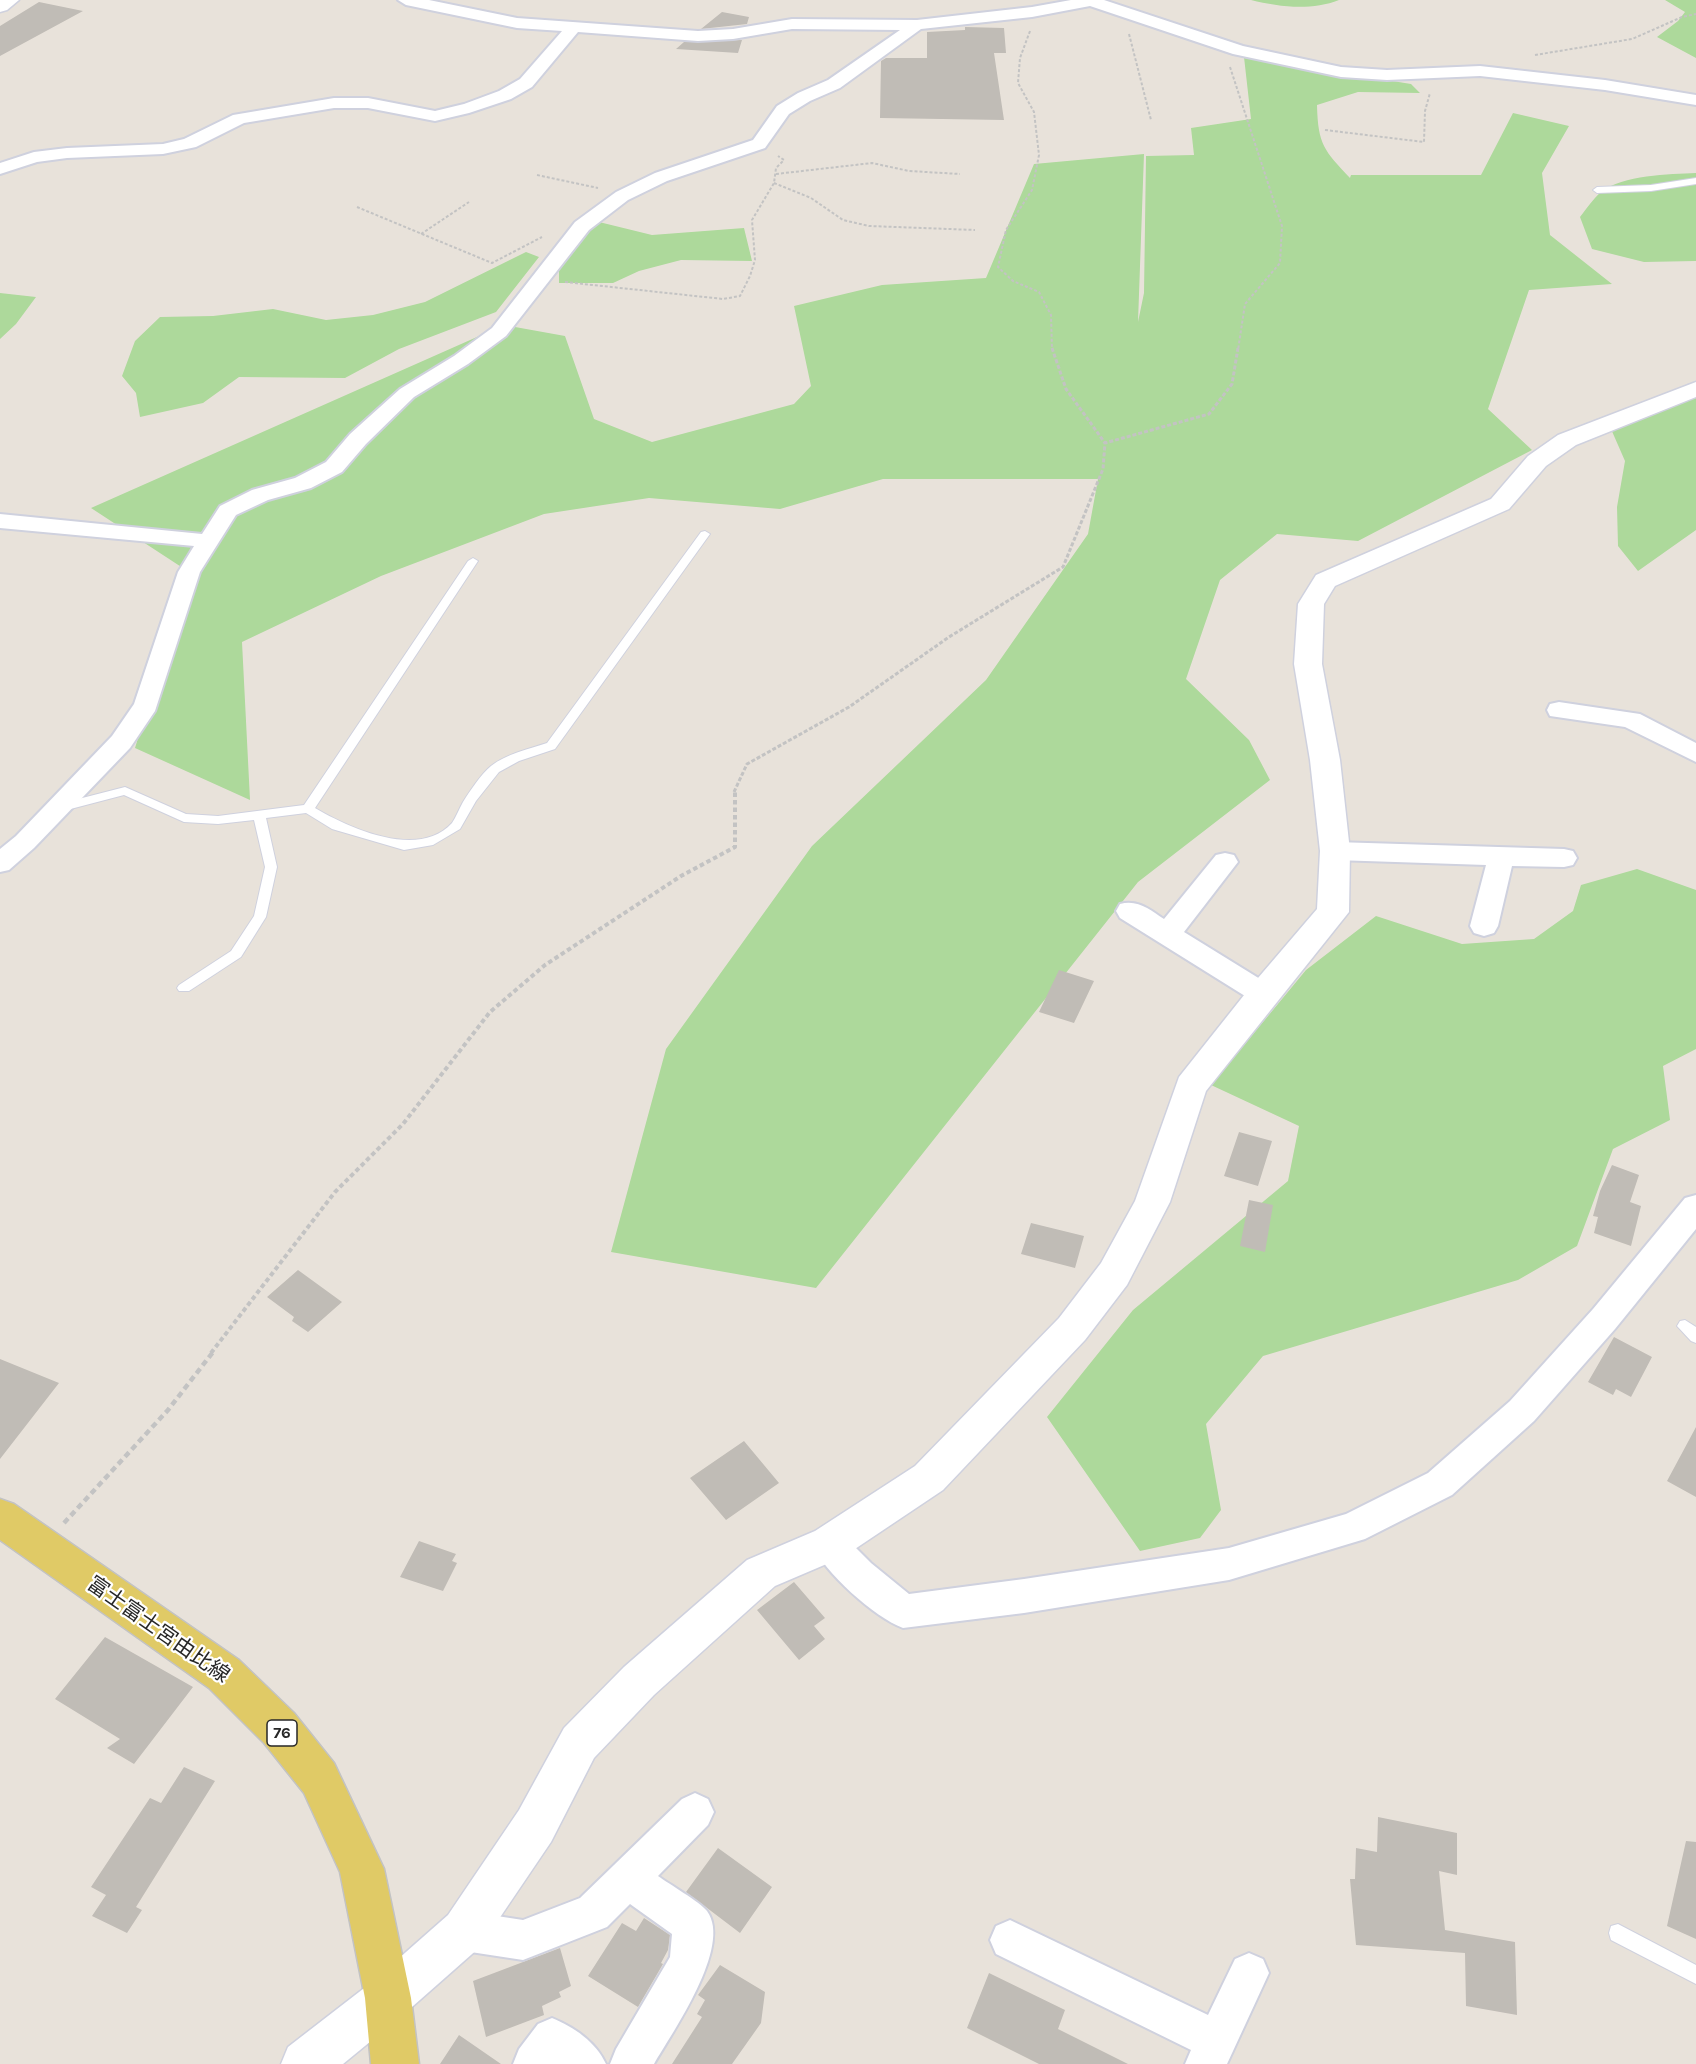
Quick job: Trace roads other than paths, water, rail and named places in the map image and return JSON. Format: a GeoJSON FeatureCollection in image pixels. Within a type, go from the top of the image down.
{"type":"FeatureCollection","features":[{"type":"Feature","properties":{"kind":"main road","name":"富士富士宮由比線"},"geometry":{"type":"LineString","coordinates":[[16,1536],[224,1674],[279,1728],[319,1778],[362,1869],[388,1998],[396,2064]]}},
{"type":"Feature","properties":{"kind":"street"},"geometry":{"type":"LineString","coordinates":[[0,6],[10,0]]}},
{"type":"Feature","properties":{"kind":"street"},"geometry":{"type":"LineString","coordinates":[[406,0],[517,23],[698,36],[733,34],[792,24],[917,25],[1038,11],[1091,0],[1239,50],[1341,72],[1429,75],[1480,71],[1605,85],[1696,100]]}},
{"type":"Feature","properties":{"kind":"street"},"geometry":{"type":"LineString","coordinates":[[792,24],[804,8]]}},
{"type":"Feature","properties":{"kind":"street"},"geometry":{"type":"LineString","coordinates":[[0,863],[25,842],[121,742],[146,705],[189,572],[228,511],[260,495],[303,483],[334,467],[358,439],[407,393],[461,360],[499,332],[580,229],[627,194],[661,177],[759,144],[783,110],[804,97],[834,84],[917,25]]}},
{"type":"Feature","properties":{"kind":"street"},"geometry":{"type":"LineString","coordinates":[[0,169],[34,157],[67,153],[163,149],[189,143],[239,119],[334,103],[368,103],[435,116],[469,108],[505,95],[526,83],[573,28]]}},
{"type":"Feature","properties":{"kind":"street"},"geometry":{"type":"LineString","coordinates":[[304,2064],[388,1998],[464,1931],[535,1827],[579,1743],[639,1681],[761,1574],[829,1544],[929,1478],[1072,1329],[1114,1274],[1152,1202],[1191,1086],[1263,994],[1333,912],[1335,851],[1325,760],[1308,664],[1311,604],[1325,582],[1500,504],[1536,461],[1567,440],[1696,388]]}},
{"type":"Feature","properties":{"kind":"street"},"geometry":{"type":"LineString","coordinates":[[0,521],[209,541]]}},
{"type":"Feature","properties":{"kind":"street"},"geometry":{"type":"LineString","coordinates":[[1559,710],[1631,720],[1696,754]]}},
{"type":"Feature","properties":{"kind":"street"},"geometry":{"type":"LineString","coordinates":[[1335,851],[1564,858]]}},
{"type":"Feature","properties":{"kind":"street"},"geometry":{"type":"LineString","coordinates":[[1484,926],[1501,856]]}},
{"type":"Feature","properties":{"kind":"street"},"geometry":{"type":"LineString","coordinates":[[1167,934],[1225,862]]}},
{"type":"Feature","properties":{"kind":"street"},"geometry":{"type":"LineString","coordinates":[[1130,911],[1263,994]]}},
{"type":"Feature","properties":{"kind":"street"},"geometry":{"type":"LineString","coordinates":[[829,1544],[859,1575],[903,1611],[1024,1596],[1229,1564],[1353,1528],[1440,1484],[1522,1411],[1604,1319],[1696,1207]]}},
{"type":"Feature","properties":{"kind":"street"},"geometry":{"type":"LineString","coordinates":[[464,1931],[523,1940],[593,1913],[695,1812]]}},
{"type":"Feature","properties":{"kind":"street"},"geometry":{"type":"LineString","coordinates":[[629,1879],[693,1925],[690,1962],[631,2064]]}},
{"type":"Feature","properties":{"kind":"street"},"geometry":{"type":"LineString","coordinates":[[1010,1940],[1211,2052],[1249,1973]]}},
{"type":"Feature","properties":{"kind":"street"},"geometry":{"type":"LineString","coordinates":[[534,2064],[552,2038],[585,2064]]}},
{"type":"Feature","properties":{"kind":"lane"},"geometry":{"type":"LineString","coordinates":[[1597,190],[1651,188],[1696,181]]}},
{"type":"Feature","properties":{"kind":"lane"},"geometry":{"type":"LineString","coordinates":[[57,809],[124,791],[184,818],[218,820],[308,809],[336,826],[404,846],[433,841],[456,826],[471,799],[495,769],[515,758],[551,746],[705,534]]}},
{"type":"Feature","properties":{"kind":"lane"},"geometry":{"type":"LineString","coordinates":[[308,809],[473,561]]}},
{"type":"Feature","properties":{"kind":"lane"},"geometry":{"type":"LineString","coordinates":[[184,988],[236,954],[260,917],[271,867],[259,815]]}},
{"type":"Feature","properties":{"kind":"lane"},"geometry":{"type":"LineString","coordinates":[[1618,1933],[1696,1975]]}}]}
